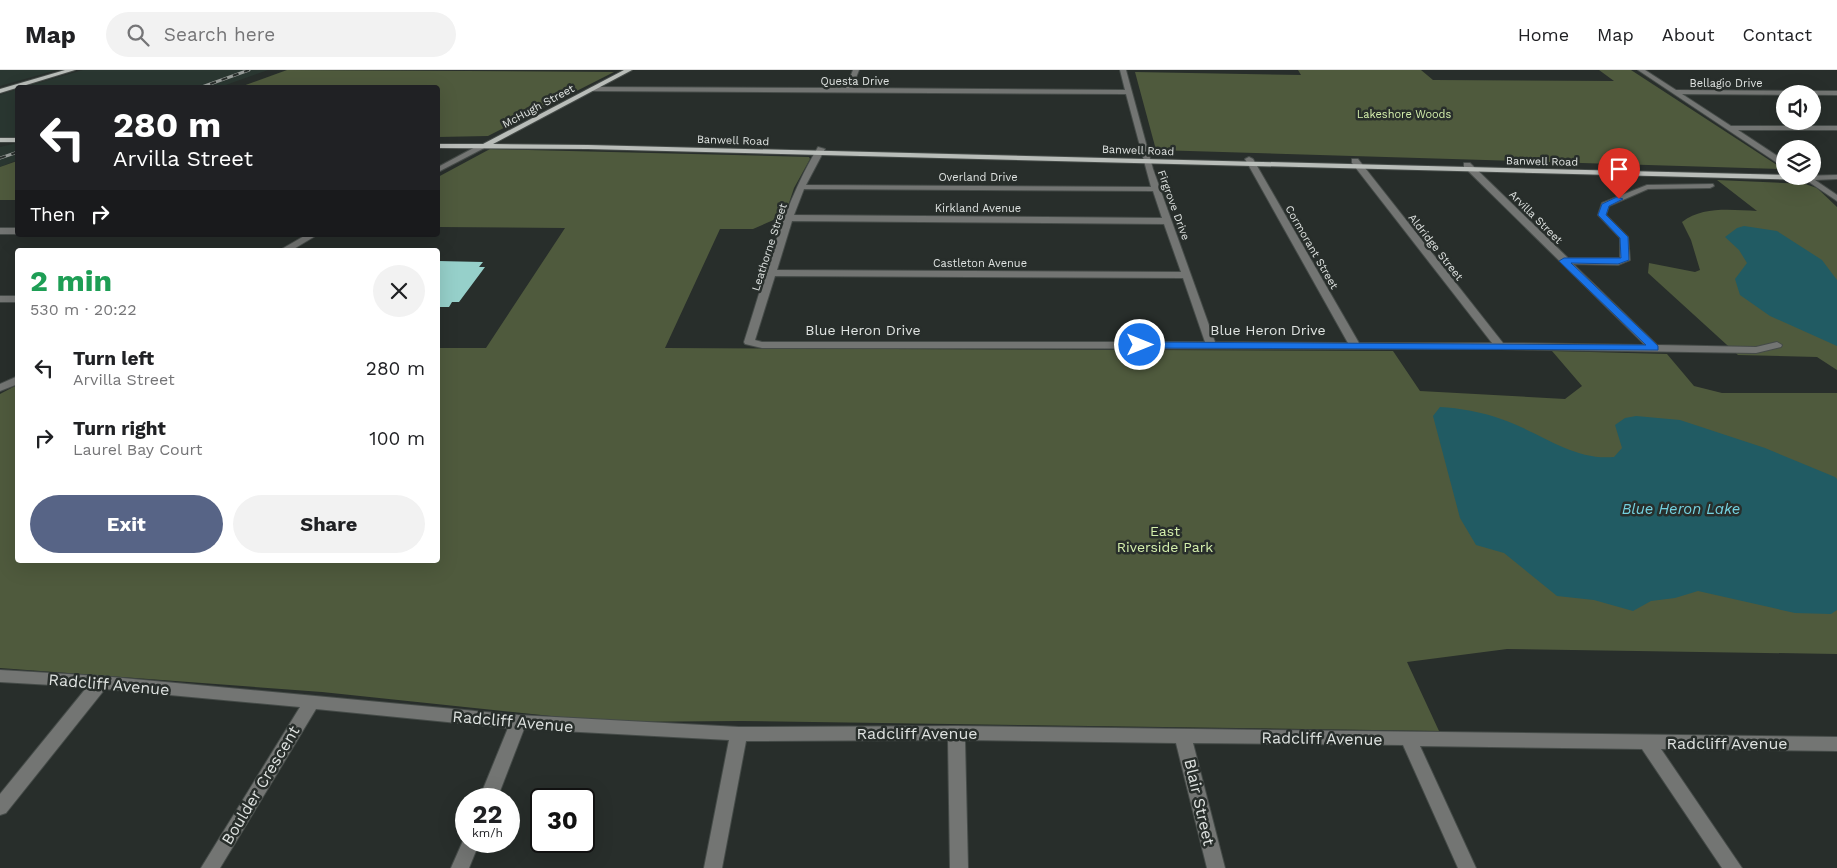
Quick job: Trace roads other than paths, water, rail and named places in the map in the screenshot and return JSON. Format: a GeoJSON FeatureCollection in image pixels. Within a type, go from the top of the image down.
{"type":"FeatureCollection","features":[{"type":"Feature","properties":{"kind":"main road"},"geometry":{"type":"LineString","coordinates":[[21,85],[72,70]]}},
{"type":"Feature","properties":{"kind":"main road","name":"McHugh Street"},"geometry":{"type":"LineString","coordinates":[[484,146],[629,70]]}},
{"type":"Feature","properties":{"kind":"main road"},"geometry":{"type":"LineString","coordinates":[[0,91],[15,87]]}},
{"type":"Feature","properties":{"kind":"main road"},"geometry":{"type":"LineString","coordinates":[[0,140],[15,140]]}},
{"type":"Feature","properties":{"kind":"main road","name":"Banwell Road"},"geometry":{"type":"LineString","coordinates":[[440,140],[494,140],[820,151]]}},
{"type":"Feature","properties":{"kind":"main road"},"geometry":{"type":"LineString","coordinates":[[0,146],[15,146]]}},
{"type":"Feature","properties":{"kind":"main road","name":"Banwell Road"},"geometry":{"type":"LineString","coordinates":[[440,146],[1146,158],[1776,175]]}},
{"type":"Feature","properties":{"kind":"main road","name":"Banwell Road"},"geometry":{"type":"LineString","coordinates":[[1470,168],[1776,172]]}},
{"type":"Feature","properties":{"kind":"street"},"geometry":{"type":"LineString","coordinates":[[849,88],[856,70]]}},
{"type":"Feature","properties":{"kind":"street","name":"Firgrove Drive"},"geometry":{"type":"LineString","coordinates":[[1123,70],[1155,189],[1211,345]]}},
{"type":"Feature","properties":{"kind":"street"},"geometry":{"type":"LineString","coordinates":[[1641,70],[1776,158]]}},
{"type":"Feature","properties":{"kind":"street","name":"Questa Drive"},"geometry":{"type":"LineString","coordinates":[[604,83],[724,88]]}},
{"type":"Feature","properties":{"kind":"street","name":"Questa Drive"},"geometry":{"type":"LineString","coordinates":[[592,89],[1127,89]]}},
{"type":"Feature","properties":{"kind":"street","name":"Bellagio Drive"},"geometry":{"type":"LineString","coordinates":[[1675,92],[1837,93]]}},
{"type":"Feature","properties":{"kind":"street"},"geometry":{"type":"LineString","coordinates":[[1729,128],[1837,128]]}},
{"type":"Feature","properties":{"kind":"street"},"geometry":{"type":"LineString","coordinates":[[440,169],[484,146]]}},
{"type":"Feature","properties":{"kind":"street","name":"Leathorne Street"},"geometry":{"type":"LineString","coordinates":[[762,345],[749,342],[773,273],[789,218],[801,187],[820,151]]}},
{"type":"Feature","properties":{"kind":"street","name":"Cormorant Street"},"geometry":{"type":"LineString","coordinates":[[1251,162],[1355,345]]}},
{"type":"Feature","properties":{"kind":"street","name":"Aldridge Street"},"geometry":{"type":"LineString","coordinates":[[1357,164],[1500,346]]}},
{"type":"Feature","properties":{"kind":"street","name":"Arvilla Street"},"geometry":{"type":"LineString","coordinates":[[1470,168],[1654,348]]}},
{"type":"Feature","properties":{"kind":"street","name":"Banwell Road"},"geometry":{"type":"LineString","coordinates":[[1821,174],[1837,172]]}},
{"type":"Feature","properties":{"kind":"street","name":"Banwell Road"},"geometry":{"type":"LineString","coordinates":[[1821,177],[1837,178]]}},
{"type":"Feature","properties":{"kind":"street"},"geometry":{"type":"LineString","coordinates":[[1819,185],[1837,199]]}},
{"type":"Feature","properties":{"kind":"street"},"geometry":{"type":"LineString","coordinates":[[1564,261],[1618,262],[1625,260],[1624,237],[1602,215],[1605,205],[1648,187],[1710,186]]}},
{"type":"Feature","properties":{"kind":"street","name":"Overland Drive"},"geometry":{"type":"LineString","coordinates":[[801,187],[1155,189]]}},
{"type":"Feature","properties":{"kind":"street","name":"Kirkland Avenue"},"geometry":{"type":"LineString","coordinates":[[789,218],[1168,221]]}},
{"type":"Feature","properties":{"kind":"street"},"geometry":{"type":"LineString","coordinates":[[0,231],[15,231]]}},
{"type":"Feature","properties":{"kind":"street"},"geometry":{"type":"LineString","coordinates":[[289,248],[309,237]]}},
{"type":"Feature","properties":{"kind":"street","name":"Castleton Avenue"},"geometry":{"type":"LineString","coordinates":[[773,273],[1187,275]]}},
{"type":"Feature","properties":{"kind":"street"},"geometry":{"type":"LineString","coordinates":[[0,299],[15,299]]}},
{"type":"Feature","properties":{"kind":"street","name":"Blue Heron Drive"},"geometry":{"type":"LineString","coordinates":[[762,345],[1355,345],[1756,350],[1776,345]]}},
{"type":"Feature","properties":{"kind":"street"},"geometry":{"type":"LineString","coordinates":[[1,387],[15,380]]}},
{"type":"Feature","properties":{"kind":"street","name":"Radcliff Avenue"},"geometry":{"type":"LineString","coordinates":[[0,676],[101,682],[518,722],[739,734],[956,733],[1837,744]]}},
{"type":"Feature","properties":{"kind":"street"},"geometry":{"type":"LineString","coordinates":[[0,807],[101,682]]}},
{"type":"Feature","properties":{"kind":"street","name":"Boulder Crescent"},"geometry":{"type":"LineString","coordinates":[[210,868],[311,703]]}},
{"type":"Feature","properties":{"kind":"street"},"geometry":{"type":"LineString","coordinates":[[492,788],[518,722]]}},
{"type":"Feature","properties":{"kind":"street"},"geometry":{"type":"LineString","coordinates":[[956,733],[960,868]]}},
{"type":"Feature","properties":{"kind":"street"},"geometry":{"type":"LineString","coordinates":[[713,868],[739,734]]}},
{"type":"Feature","properties":{"kind":"street","name":"Blair Street"},"geometry":{"type":"LineString","coordinates":[[1183,736],[1216,868]]}},
{"type":"Feature","properties":{"kind":"street"},"geometry":{"type":"LineString","coordinates":[[1409,739],[1467,868]]}},
{"type":"Feature","properties":{"kind":"street"},"geometry":{"type":"LineString","coordinates":[[1648,743],[1733,868]]}},
{"type":"Feature","properties":{"kind":"street"},"geometry":{"type":"LineString","coordinates":[[460,868],[466,853]]}},
{"type":"Feature","properties":{"kind":"water"},"geometry":{"type":"Polygon","coordinates":[[[1744,226],[1777,231],[1822,260],[1837,280],[1837,346],[1770,316],[1740,295],[1735,279],[1747,263],[1739,250],[1725,237],[1737,228],[1744,226]]]}},
{"type":"Feature","properties":{"kind":"water","name":"Blue Heron Lake"},"geometry":{"type":"Polygon","coordinates":[[[1440,407],[1455,408],[1494,417],[1515,424],[1570,450],[1599,457],[1614,457],[1622,448],[1615,425],[1625,418],[1636,416],[1680,420],[1765,448],[1835,477],[1837,479],[1837,610],[1831,614],[1795,613],[1698,591],[1675,598],[1651,601],[1633,611],[1594,600],[1557,596],[1504,553],[1476,545],[1460,518],[1433,416],[1440,407]]]}},
{"type":"Feature","properties":{"kind":"railway"},"geometry":{"type":"LineString","coordinates":[[207,85],[249,70]]}},
{"type":"Feature","properties":{"kind":"railway"},"geometry":{"type":"LineString","coordinates":[[0,158],[15,153]]}},
{"type":"Feature","properties":{"kind":"park label","name":"Lakeshore Woods"},"geometry":{"type":"Point","coordinates":[1404,114]}},
{"type":"Feature","properties":{"kind":"park label","name":"East Riverside Park"},"geometry":{"type":"Point","coordinates":[1165,540]}}]}
